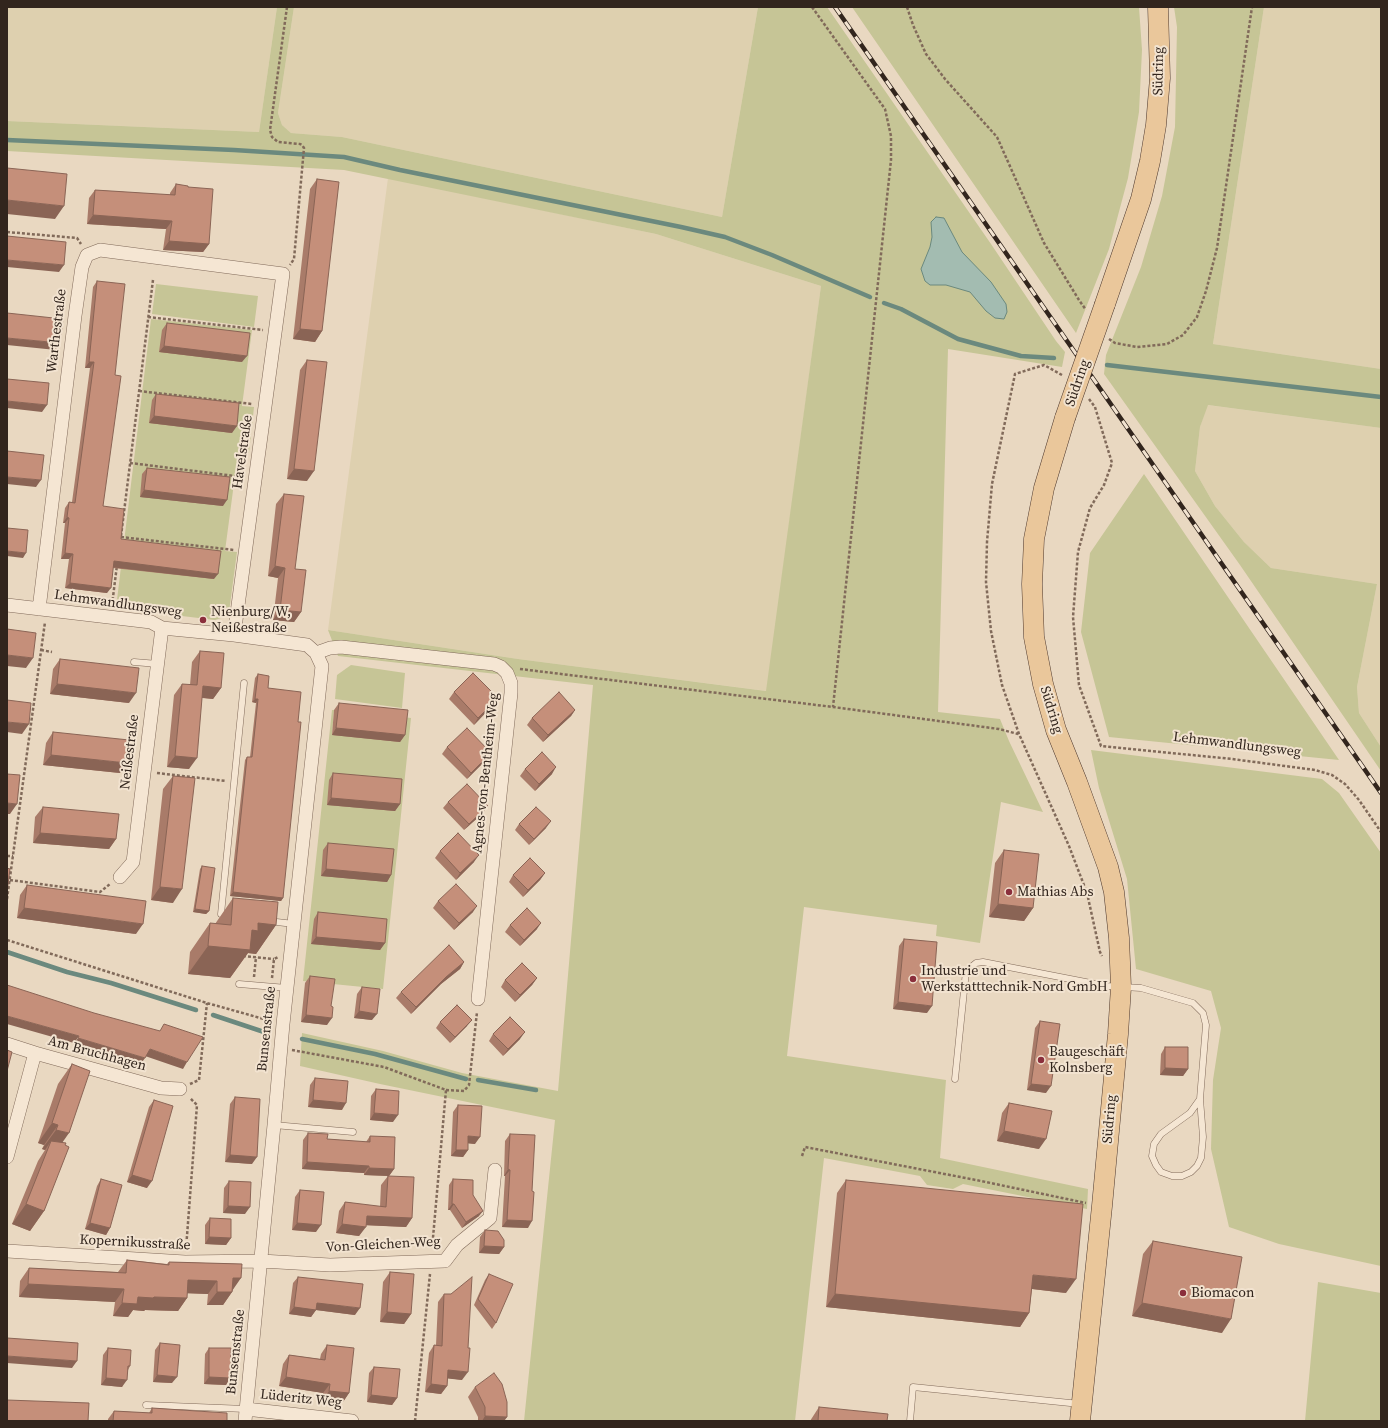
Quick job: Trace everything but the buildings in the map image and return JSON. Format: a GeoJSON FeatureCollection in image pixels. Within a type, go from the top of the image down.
{"type":"FeatureCollection","features":[{"type":"Feature","properties":{"kind":"main road","name":"Südring"},"geometry":{"type":"LineString","coordinates":[[1081,1412],[1118,1034],[1121,987],[1119,938],[1112,885],[1100,843],[1056,730],[1043,684],[1034,637],[1032,584],[1034,539],[1044,488],[1065,418],[1138,206],[1150,161],[1156,125],[1160,78],[1158,7]]}},
{"type":"Feature","properties":{"kind":"street"},"geometry":{"type":"LineString","coordinates":[[87,255],[100,250],[283,274]]}},
{"type":"Feature","properties":{"kind":"street","name":"Warthestraße"},"geometry":{"type":"LineString","coordinates":[[43,610],[75,316],[82,267],[87,255]]}},
{"type":"Feature","properties":{"kind":"street","name":"Havelstraße"},"geometry":{"type":"LineString","coordinates":[[234,635],[283,274]]}},
{"type":"Feature","properties":{"kind":"street","name":"Lehmwandlungsweg"},"geometry":{"type":"LineString","coordinates":[[7,605],[151,622],[162,628],[234,635],[307,645],[316,653]]}},
{"type":"Feature","properties":{"kind":"street","name":"Neißestraße"},"geometry":{"type":"LineString","coordinates":[[120,877],[133,862],[162,628]]}},
{"type":"Feature","properties":{"kind":"street"},"geometry":{"type":"LineString","coordinates":[[316,653],[330,648],[342,647],[494,664],[507,673]]}},
{"type":"Feature","properties":{"kind":"street","name":"Bunsenstraße"},"geometry":{"type":"LineString","coordinates":[[245,1415],[274,1125],[280,1048],[320,689],[322,666],[316,653]]}},
{"type":"Feature","properties":{"kind":"street","name":"Agnes-von-Bentheim-Weg"},"geometry":{"type":"LineString","coordinates":[[478,999],[511,693],[511,683],[507,673]]}},
{"type":"Feature","properties":{"kind":"street","name":"Am Bruchhagen"},"geometry":{"type":"LineString","coordinates":[[7,1044],[161,1088],[180,1089]]}},
{"type":"Feature","properties":{"kind":"street"},"geometry":{"type":"LineString","coordinates":[[7,1157],[35,1053]]}},
{"type":"Feature","properties":{"kind":"street","name":"Von-Gleichen-Weg"},"geometry":{"type":"LineString","coordinates":[[261,1261],[330,1265],[445,1261],[457,1245],[490,1218],[495,1170]]}},
{"type":"Feature","properties":{"kind":"street","name":"Kopernikusstraße"},"geometry":{"type":"LineString","coordinates":[[7,1251],[184,1262],[261,1261]]}},
{"type":"Feature","properties":{"kind":"street","name":"Lüderitz Weg"},"geometry":{"type":"LineString","coordinates":[[245,1415],[352,1421]]}},
{"type":"Feature","properties":{"kind":"lane"},"geometry":{"type":"LineString","coordinates":[[134,662],[158,664]]}},
{"type":"Feature","properties":{"kind":"lane"},"geometry":{"type":"LineString","coordinates":[[237,916],[221,914],[244,683]]}},
{"type":"Feature","properties":{"kind":"lane"},"geometry":{"type":"LineString","coordinates":[[261,920],[294,924]]}},
{"type":"Feature","properties":{"kind":"lane"},"geometry":{"type":"LineString","coordinates":[[955,1079],[966,971],[976,963],[983,962],[1106,986],[1141,988],[1193,1003],[1203,1013],[1206,1025],[1200,1099],[1203,1137],[1201,1158],[1197,1166],[1182,1176],[1172,1176],[1161,1172],[1156,1166],[1152,1156],[1154,1144],[1161,1134],[1190,1113],[1200,1099]]}},
{"type":"Feature","properties":{"kind":"lane"},"geometry":{"type":"LineString","coordinates":[[239,984],[287,988]]}},
{"type":"Feature","properties":{"kind":"lane"},"geometry":{"type":"LineString","coordinates":[[274,1125],[353,1132]]}},
{"type":"Feature","properties":{"kind":"lane"},"geometry":{"type":"LineString","coordinates":[[910,1421],[913,1387],[1081,1412]]}},
{"type":"Feature","properties":{"kind":"lane","name":"Bunsenstraße"},"geometry":{"type":"LineString","coordinates":[[146,1404],[245,1415]]}},
{"type":"Feature","properties":{"kind":"path"},"geometry":{"type":"LineString","coordinates":[[283,274],[294,258],[304,148],[300,144],[278,142],[272,137],[270,132],[287,7]]}},
{"type":"Feature","properties":{"kind":"path"},"geometry":{"type":"LineString","coordinates":[[812,7],[884,109],[891,136],[889,176],[832,707]]}},
{"type":"Feature","properties":{"kind":"path"},"geometry":{"type":"LineString","coordinates":[[906,7],[926,54],[944,79],[997,137],[1044,243],[1079,300]]}},
{"type":"Feature","properties":{"kind":"path"},"geometry":{"type":"LineString","coordinates":[[1115,343],[1137,347],[1167,344],[1182,335],[1197,317],[1206,291],[1217,248],[1252,7]]}},
{"type":"Feature","properties":{"kind":"path"},"geometry":{"type":"LineString","coordinates":[[7,232],[77,238],[87,255]]}},
{"type":"Feature","properties":{"kind":"path"},"geometry":{"type":"LineString","coordinates":[[120,544],[153,280]]}},
{"type":"Feature","properties":{"kind":"path"},"geometry":{"type":"LineString","coordinates":[[148,317],[275,332]]}},
{"type":"Feature","properties":{"kind":"path"},"geometry":{"type":"LineString","coordinates":[[1064,377],[1044,365],[1015,374],[992,484],[987,542],[986,582],[991,631],[1002,685],[1019,734],[1069,846],[1087,893],[1100,952],[1105,962]]}},
{"type":"Feature","properties":{"kind":"path"},"geometry":{"type":"LineString","coordinates":[[139,391],[265,406]]}},
{"type":"Feature","properties":{"kind":"path","name":"Lehmwandlungsweg"},"geometry":{"type":"LineString","coordinates":[[1086,396],[1095,407],[1112,463],[1104,485],[1090,508],[1078,552],[1073,617],[1079,685],[1101,746],[1232,759],[1315,770],[1332,775],[1345,784],[1359,800],[1381,832]]}},
{"type":"Feature","properties":{"kind":"path"},"geometry":{"type":"LineString","coordinates":[[130,463],[255,478]]}},
{"type":"Feature","properties":{"kind":"path"},"geometry":{"type":"LineString","coordinates":[[121,537],[245,551]]}},
{"type":"Feature","properties":{"kind":"path"},"geometry":{"type":"LineString","coordinates":[[111,618],[118,559]]}},
{"type":"Feature","properties":{"kind":"path"},"geometry":{"type":"LineString","coordinates":[[7,899],[42,650],[43,610]]}},
{"type":"Feature","properties":{"kind":"path"},"geometry":{"type":"LineString","coordinates":[[42,650],[52,652]]}},
{"type":"Feature","properties":{"kind":"path"},"geometry":{"type":"LineString","coordinates":[[507,673],[513,668],[832,707],[999,729],[1019,734]]}},
{"type":"Feature","properties":{"kind":"path"},"geometry":{"type":"LineString","coordinates":[[144,772],[234,782]]}},
{"type":"Feature","properties":{"kind":"path"},"geometry":{"type":"LineString","coordinates":[[7,856],[13,856]]}},
{"type":"Feature","properties":{"kind":"path"},"geometry":{"type":"LineString","coordinates":[[10,880],[100,892],[120,877]]}},
{"type":"Feature","properties":{"kind":"path"},"geometry":{"type":"LineString","coordinates":[[7,940],[207,1003],[283,1024]]}},
{"type":"Feature","properties":{"kind":"path"},"geometry":{"type":"LineString","coordinates":[[240,956],[274,959]]}},
{"type":"Feature","properties":{"kind":"path"},"geometry":{"type":"LineString","coordinates":[[254,985],[256,957]]}},
{"type":"Feature","properties":{"kind":"path"},"geometry":{"type":"LineString","coordinates":[[280,1048],[384,1067],[446,1090],[464,1091],[469,1085],[478,999]]}},
{"type":"Feature","properties":{"kind":"path"},"geometry":{"type":"LineString","coordinates":[[184,1262],[197,1105],[180,1089],[199,1080],[207,1003]]}},
{"type":"Feature","properties":{"kind":"path"},"geometry":{"type":"LineString","coordinates":[[415,1421],[446,1090]]}},
{"type":"Feature","properties":{"kind":"path"},"geometry":{"type":"LineString","coordinates":[[802,1156],[805,1147],[1102,1206]]}},
{"type":"Feature","properties":{"kind":"shaded area"},"geometry":{"type":"Polygon","coordinates":[[[7,7],[277,7],[259,132],[7,121],[7,7]]]}},
{"type":"Feature","properties":{"kind":"shaded area"},"geometry":{"type":"Polygon","coordinates":[[[277,7],[294,7],[278,113],[282,125],[291,133],[342,137],[722,217],[758,7],[827,7],[1065,352],[1062,367],[948,349],[938,712],[1000,719],[1043,812],[1001,802],[980,943],[936,936],[937,925],[804,907],[787,1056],[946,1080],[940,1158],[1088,1189],[1087,1209],[963,1184],[953,1189],[927,1185],[920,1176],[824,1158],[795,1421],[524,1421],[555,1120],[300,1066],[302,1033],[383,1051],[462,1073],[558,1091],[593,685],[338,656],[328,630],[518,659],[766,691],[821,286],[656,234],[344,170],[7,151],[7,121],[259,132],[277,7]]]}},
{"type":"Feature","properties":{"kind":"shaded area"},"geometry":{"type":"Polygon","coordinates":[[[294,7],[758,7],[722,217],[342,137],[291,133],[282,125],[278,113],[294,7]]]}},
{"type":"Feature","properties":{"kind":"shaded area"},"geometry":{"type":"Polygon","coordinates":[[[852,7],[1139,7],[1142,50],[1139,112],[1128,178],[1109,249],[1076,333],[852,7]]]}},
{"type":"Feature","properties":{"kind":"shaded area"},"geometry":{"type":"Polygon","coordinates":[[[1174,7],[1264,7],[1213,344],[1381,369],[1381,428],[1208,405],[1200,427],[1195,471],[1215,506],[1244,542],[1271,568],[1377,584],[1357,687],[1359,713],[1381,747],[1381,771],[1240,565],[1104,374],[1106,355],[1141,267],[1162,196],[1175,127],[1177,27],[1174,7]]]}},
{"type":"Feature","properties":{"kind":"shaded area"},"geometry":{"type":"Polygon","coordinates":[[[1264,7],[1381,7],[1381,369],[1213,344],[1264,7]]]}},
{"type":"Feature","properties":{"kind":"shaded area"},"geometry":{"type":"Polygon","coordinates":[[[388,178],[656,234],[821,286],[767,691],[518,659],[328,630],[388,178]]]}},
{"type":"Feature","properties":{"kind":"shaded area"},"geometry":{"type":"Polygon","coordinates":[[[936,217],[944,218],[962,252],[991,282],[1006,304],[1007,312],[1004,319],[995,318],[986,311],[970,292],[946,285],[930,285],[925,281],[921,269],[930,247],[932,237],[931,222],[936,217]]]}},
{"type":"Feature","properties":{"kind":"shaded area"},"geometry":{"type":"Polygon","coordinates":[[[156,284],[258,296],[254,327],[152,314],[156,284]]]}},
{"type":"Feature","properties":{"kind":"shaded area"},"geometry":{"type":"Polygon","coordinates":[[[151,319],[252,330],[242,406],[254,407],[249,453],[238,453],[225,551],[237,552],[229,612],[227,616],[215,620],[116,608],[151,319]]]}},
{"type":"Feature","properties":{"kind":"shaded area"},"geometry":{"type":"Polygon","coordinates":[[[1207,405],[1381,428],[1381,747],[1359,713],[1357,687],[1377,584],[1271,568],[1244,542],[1215,506],[1195,471],[1200,427],[1207,405]]]}},
{"type":"Feature","properties":{"kind":"shaded area"},"geometry":{"type":"Polygon","coordinates":[[[1144,474],[1339,760],[1109,737],[1081,632],[1090,553],[1144,474]]]}},
{"type":"Feature","properties":{"kind":"shaded area"},"geometry":{"type":"Polygon","coordinates":[[[351,665],[405,673],[402,708],[335,699],[337,675],[351,665]]]}},
{"type":"Feature","properties":{"kind":"shaded area"},"geometry":{"type":"Polygon","coordinates":[[[332,710],[334,710],[332,734],[403,717],[411,718],[383,989],[303,981],[332,710]]]}},
{"type":"Feature","properties":{"kind":"shaded area"},"geometry":{"type":"Polygon","coordinates":[[[1091,750],[1322,779],[1339,793],[1381,853],[1381,1266],[1279,1244],[1229,1227],[1211,1149],[1213,1080],[1221,1028],[1211,991],[1136,969],[1127,879],[1099,788],[1091,750]]]}},
{"type":"Feature","properties":{"kind":"shaded area"},"geometry":{"type":"Polygon","coordinates":[[[1318,1282],[1381,1293],[1381,1421],[1305,1421],[1318,1282]]]}},
{"type":"Feature","properties":{"kind":"waterway"},"geometry":{"type":"LineString","coordinates":[[7,140],[234,150],[344,157],[400,170],[725,237],[772,255],[870,297]]}},
{"type":"Feature","properties":{"kind":"waterway"},"geometry":{"type":"LineString","coordinates":[[884,303],[901,309],[958,339],[1021,356],[1054,358]]}},
{"type":"Feature","properties":{"kind":"waterway"},"geometry":{"type":"LineString","coordinates":[[1107,365],[1381,397]]}},
{"type":"Feature","properties":{"kind":"waterway"},"geometry":{"type":"LineString","coordinates":[[7,952],[67,972],[111,983],[196,1010]]}},
{"type":"Feature","properties":{"kind":"waterway"},"geometry":{"type":"LineString","coordinates":[[213,1015],[267,1033]]}},
{"type":"Feature","properties":{"kind":"waterway"},"geometry":{"type":"LineString","coordinates":[[302,1039],[375,1054],[466,1079]]}},
{"type":"Feature","properties":{"kind":"waterway"},"geometry":{"type":"LineString","coordinates":[[478,1080],[536,1090]]}},
{"type":"Feature","properties":{"kind":"railway"},"geometry":{"type":"LineString","coordinates":[[835,7],[1381,793]]}},
{"type":"Feature","properties":{"kind":"place","name":"Nienburg/W, Neißestraße"},"geometry":{"type":"Point","coordinates":[203,620]}},
{"type":"Feature","properties":{"kind":"place","name":"Mathias Abs"},"geometry":{"type":"Point","coordinates":[1009,892]}},
{"type":"Feature","properties":{"kind":"place","name":"Industrie und Werkstatttechnik-Nord GmbH"},"geometry":{"type":"Point","coordinates":[913,979]}},
{"type":"Feature","properties":{"kind":"place","name":"Baugeschäft Kolnsberg"},"geometry":{"type":"Point","coordinates":[1041,1060]}},
{"type":"Feature","properties":{"kind":"place","name":"Biomacon"},"geometry":{"type":"Point","coordinates":[1183,1293]}}]}
